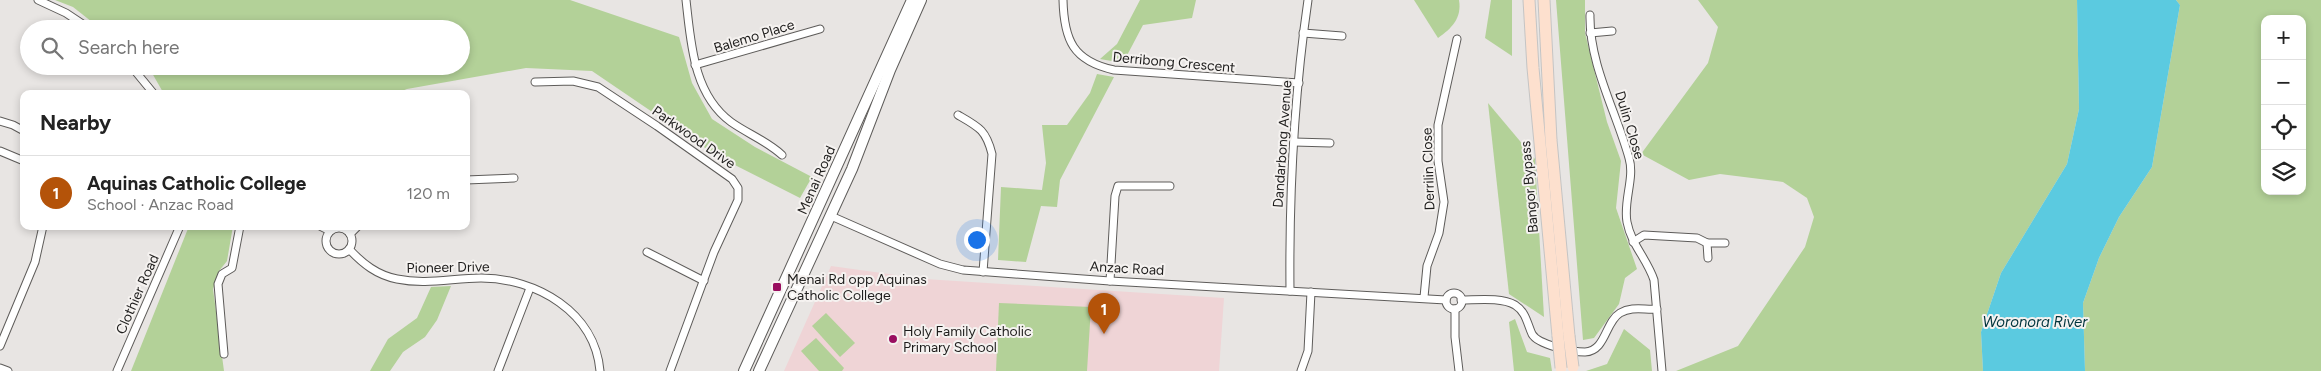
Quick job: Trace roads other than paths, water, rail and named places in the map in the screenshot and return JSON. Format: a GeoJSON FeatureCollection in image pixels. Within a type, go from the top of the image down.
{"type":"FeatureCollection","features":[{"type":"Feature","properties":{"kind":"main road","name":"Menai Road"},"geometry":{"type":"LineString","coordinates":[[744,371],[912,0]]}},
{"type":"Feature","properties":{"kind":"main road","name":"Menai Road"},"geometry":{"type":"LineString","coordinates":[[759,371],[807,263],[852,169],[890,70],[921,0]]}},
{"type":"Feature","properties":{"kind":"main road","name":"Bangor Bypass"},"geometry":{"type":"LineString","coordinates":[[1529,0],[1533,68],[1564,336]]}},
{"type":"Feature","properties":{"kind":"main road","name":"Bangor Bypass"},"geometry":{"type":"LineString","coordinates":[[1544,0],[1551,140],[1567,369]]}},
{"type":"Feature","properties":{"kind":"main road","name":"Anzac Road"},"geometry":{"type":"LineString","coordinates":[[818,209],[831,216]]}},
{"type":"Feature","properties":{"kind":"street"},"geometry":{"type":"LineString","coordinates":[[38,0],[76,20]]}},
{"type":"Feature","properties":{"kind":"street"},"geometry":{"type":"LineString","coordinates":[[686,0],[695,65],[702,86],[718,110],[732,122],[769,143],[782,155]]}},
{"type":"Feature","properties":{"kind":"street","name":"Derribong Crescent"},"geometry":{"type":"LineString","coordinates":[[1063,0],[1065,27],[1071,44],[1078,53],[1098,66],[1114,70],[1299,83]]}},
{"type":"Feature","properties":{"kind":"street","name":"Dandarbong Avenue"},"geometry":{"type":"LineString","coordinates":[[1290,291],[1289,220],[1303,33],[1308,0]]}},
{"type":"Feature","properties":{"kind":"street","name":"Dulin Close"},"geometry":{"type":"LineString","coordinates":[[1590,15],[1590,33],[1594,54],[1630,163],[1626,214],[1633,242],[1651,269],[1654,280],[1662,371]]}},
{"type":"Feature","properties":{"kind":"street","name":"Balemo Place"},"geometry":{"type":"LineString","coordinates":[[695,65],[820,29]]}},
{"type":"Feature","properties":{"kind":"street"},"geometry":{"type":"LineString","coordinates":[[1590,33],[1612,31]]}},
{"type":"Feature","properties":{"kind":"street"},"geometry":{"type":"LineString","coordinates":[[1303,33],[1342,36]]}},
{"type":"Feature","properties":{"kind":"street","name":"Derrilin Close"},"geometry":{"type":"LineString","coordinates":[[1424,297],[1427,266],[1439,233],[1444,202],[1438,161],[1438,125],[1457,39]]}},
{"type":"Feature","properties":{"kind":"street"},"geometry":{"type":"LineString","coordinates":[[138,75],[151,90]]}},
{"type":"Feature","properties":{"kind":"street","name":"Parkwood Drive"},"geometry":{"type":"LineString","coordinates":[[535,82],[573,82],[598,87],[732,179],[738,188],[738,200],[704,281],[670,371]]}},
{"type":"Feature","properties":{"kind":"street"},"geometry":{"type":"LineString","coordinates":[[958,115],[976,125],[988,138],[992,154],[983,272]]}},
{"type":"Feature","properties":{"kind":"street"},"geometry":{"type":"LineString","coordinates":[[0,121],[20,129]]}},
{"type":"Feature","properties":{"kind":"street"},"geometry":{"type":"LineString","coordinates":[[1294,142],[1330,143]]}},
{"type":"Feature","properties":{"kind":"street"},"geometry":{"type":"LineString","coordinates":[[0,151],[20,159]]}},
{"type":"Feature","properties":{"kind":"street"},"geometry":{"type":"LineString","coordinates":[[470,180],[514,178]]}},
{"type":"Feature","properties":{"kind":"street"},"geometry":{"type":"LineString","coordinates":[[1110,281],[1115,196],[1118,186],[1170,186]]}},
{"type":"Feature","properties":{"kind":"street","name":"Anzac Road"},"geometry":{"type":"LineString","coordinates":[[831,216],[940,264],[983,272],[1110,281],[1424,297],[1446,300]]}},
{"type":"Feature","properties":{"kind":"street"},"geometry":{"type":"LineString","coordinates":[[0,346],[35,262],[42,230]]}},
{"type":"Feature","properties":{"kind":"street","name":"Clothier Road"},"geometry":{"type":"LineString","coordinates":[[117,371],[178,230]]}},
{"type":"Feature","properties":{"kind":"street"},"geometry":{"type":"LineString","coordinates":[[224,354],[218,284],[222,274],[232,268],[239,230]]}},
{"type":"Feature","properties":{"kind":"street"},"geometry":{"type":"LineString","coordinates":[[330,232],[336,230]]}},
{"type":"Feature","properties":{"kind":"street"},"geometry":{"type":"LineString","coordinates":[[330,232],[326,243],[330,251],[342,254],[349,250],[352,242],[350,234],[344,230]]}},
{"type":"Feature","properties":{"kind":"street"},"geometry":{"type":"LineString","coordinates":[[350,234],[354,230]]}},
{"type":"Feature","properties":{"kind":"street"},"geometry":{"type":"LineString","coordinates":[[1633,242],[1644,235],[1697,238],[1707,243],[1725,243]]}},
{"type":"Feature","properties":{"kind":"street"},"geometry":{"type":"LineString","coordinates":[[1707,243],[1708,258]]}},
{"type":"Feature","properties":{"kind":"street","name":"Pioneer Drive"},"geometry":{"type":"LineString","coordinates":[[349,250],[370,268],[396,279],[418,282],[497,279],[530,288],[560,303],[579,319],[594,347],[600,371]]}},
{"type":"Feature","properties":{"kind":"street"},"geometry":{"type":"LineString","coordinates":[[647,252],[704,281]]}},
{"type":"Feature","properties":{"kind":"street"},"geometry":{"type":"LineString","coordinates":[[498,371],[530,288]]}},
{"type":"Feature","properties":{"kind":"street"},"geometry":{"type":"LineString","coordinates":[[1300,371],[1308,350],[1310,292]]}},
{"type":"Feature","properties":{"kind":"street"},"geometry":{"type":"LineString","coordinates":[[1453,293],[1458,294],[1461,300],[1460,306],[1455,309],[1448,307],[1446,300],[1453,293]]}},
{"type":"Feature","properties":{"kind":"street"},"geometry":{"type":"LineString","coordinates":[[1461,300],[1511,303],[1523,313],[1536,340],[1545,344],[1585,352],[1600,344],[1612,322],[1621,313],[1631,308],[1657,309]]}},
{"type":"Feature","properties":{"kind":"street"},"geometry":{"type":"LineString","coordinates":[[1455,309],[1455,337],[1459,371]]}},
{"type":"Feature","properties":{"kind":"street"},"geometry":{"type":"LineString","coordinates":[[0,368],[8,371]]}},
{"type":"Feature","properties":{"kind":"water","name":"Woronora River"},"geometry":{"type":"Polygon","coordinates":[[[2077,0],[2176,0],[2180,5],[2152,167],[2119,217],[2099,258],[2083,303],[2085,371],[1983,371],[1981,332],[2001,273],[2067,164],[2079,109],[2077,0]]]}},
{"type":"Feature","properties":{"kind":"place","name":"Menai Rd opp Aquinas Catholic College"},"geometry":{"type":"Point","coordinates":[777,287]}},
{"type":"Feature","properties":{"kind":"place","name":"Aquinas Catholic College"},"geometry":{"type":"Point","coordinates":[1104,334]}},
{"type":"Feature","properties":{"kind":"place","name":"Holy Family Catholic Primary School"},"geometry":{"type":"Point","coordinates":[893,339]}}]}
